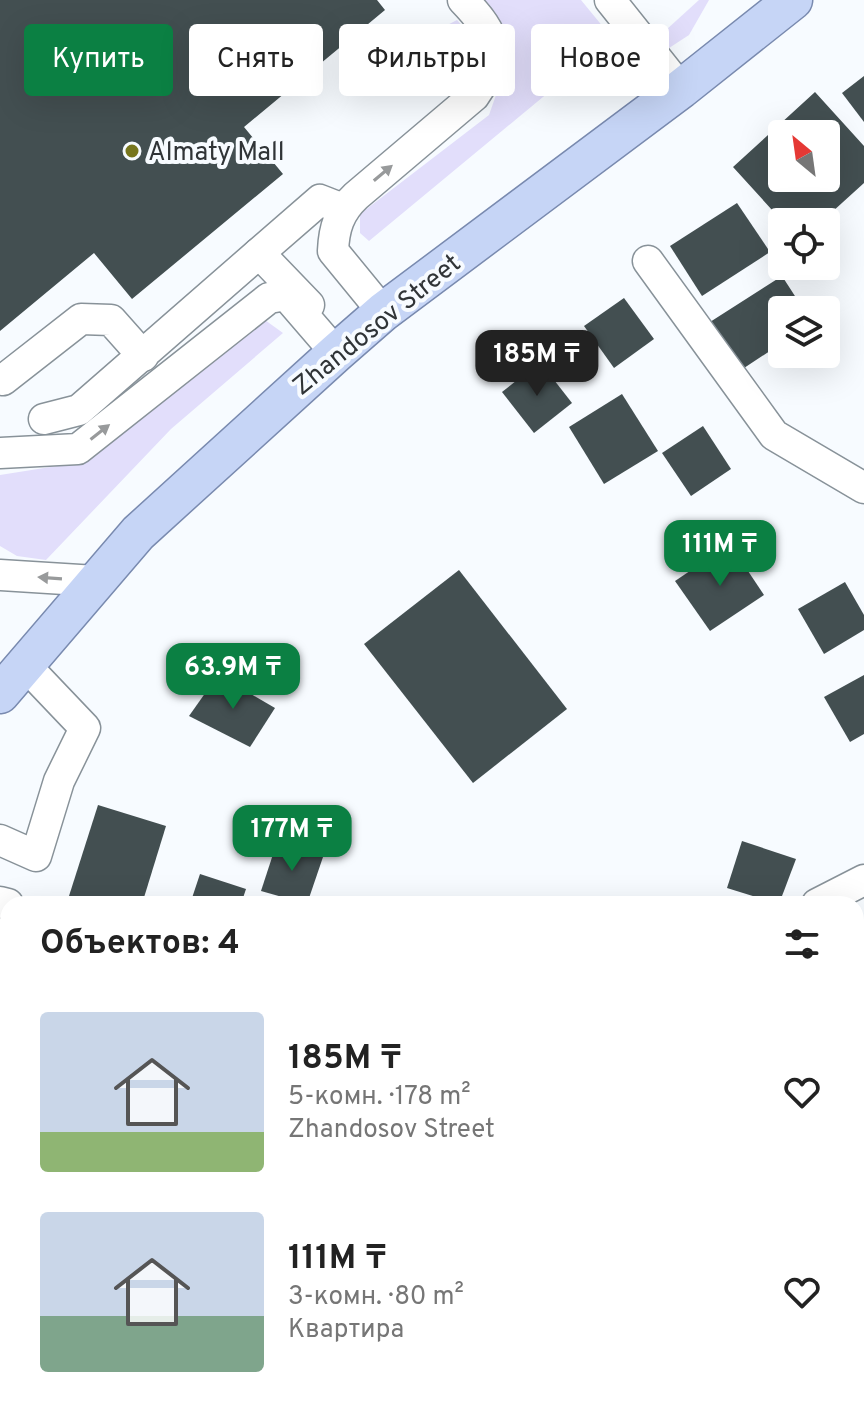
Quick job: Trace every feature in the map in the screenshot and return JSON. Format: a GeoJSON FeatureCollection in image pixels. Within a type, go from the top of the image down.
{"type":"FeatureCollection","features":[{"type":"Feature","properties":{"kind":"main road","name":"Zhandosov Street"},"geometry":{"type":"LineString","coordinates":[[0,694],[138,533],[341,348],[384,311],[681,89],[793,0]]}},
{"type":"Feature","properties":{"kind":"street"},"geometry":{"type":"LineString","coordinates":[[335,219],[474,96],[488,76],[494,59],[493,38],[463,0]]}},
{"type":"Feature","properties":{"kind":"street"},"geometry":{"type":"LineString","coordinates":[[610,0],[681,89]]}},
{"type":"Feature","properties":{"kind":"street"},"geometry":{"type":"LineString","coordinates":[[44,419],[79,410],[320,200],[335,219],[333,251],[384,311]]}},
{"type":"Feature","properties":{"kind":"street"},"geometry":{"type":"LineString","coordinates":[[259,253],[341,348]]}},
{"type":"Feature","properties":{"kind":"street"},"geometry":{"type":"LineString","coordinates":[[648,261],[774,435],[864,488]]}},
{"type":"Feature","properties":{"kind":"street"},"geometry":{"type":"LineString","coordinates":[[0,453],[78,449],[269,298],[286,295],[341,348]]}},
{"type":"Feature","properties":{"kind":"street"},"geometry":{"type":"LineString","coordinates":[[3,380],[81,319],[111,320],[143,356]]}},
{"type":"Feature","properties":{"kind":"street"},"geometry":{"type":"LineString","coordinates":[[1,576],[96,581]]}},
{"type":"Feature","properties":{"kind":"street"},"geometry":{"type":"LineString","coordinates":[[0,840],[36,856],[59,781],[85,728],[25,665]]}},
{"type":"Feature","properties":{"kind":"street"},"geometry":{"type":"LineString","coordinates":[[833,896],[864,880]]}},
{"type":"Feature","properties":{"kind":"shaded area"},"geometry":{"type":"Polygon","coordinates":[[[481,0],[581,0],[601,24],[531,24],[531,96],[544,96],[369,241],[360,233],[360,214],[489,115],[496,96],[515,96],[515,24],[494,24],[481,0]]]}},
{"type":"Feature","properties":{"kind":"shaded area"},"geometry":{"type":"Polygon","coordinates":[[[699,0],[709,0],[689,35],[669,48],[669,27],[699,0]]]}},
{"type":"Feature","properties":{"kind":"shaded area"},"geometry":{"type":"Polygon","coordinates":[[[258,315],[283,333],[171,429],[46,560],[17,556],[0,546],[0,475],[82,462],[258,315]]]}},
{"type":"Feature","properties":{"kind":"building","name":"Almaty Mall"},"geometry":{"type":"Polygon","coordinates":[[[0,0],[377,0],[385,10],[368,24],[339,24],[339,48],[323,61],[323,24],[189,24],[189,96],[281,96],[244,127],[283,174],[132,299],[94,253],[0,331],[0,0]]]}},
{"type":"Feature","properties":{"kind":"building"},"geometry":{"type":"Polygon","coordinates":[[[864,76],[864,122],[842,93],[864,76]]]}},
{"type":"Feature","properties":{"kind":"building"},"geometry":{"type":"Polygon","coordinates":[[[815,92],[864,146],[864,183],[836,208],[770,208],[733,167],[768,135],[768,192],[840,192],[840,120],[784,120],[815,92]]]}},
{"type":"Feature","properties":{"kind":"building"},"geometry":{"type":"Polygon","coordinates":[[[737,203],[768,253],[702,296],[670,246],[737,203]]]}},
{"type":"Feature","properties":{"kind":"building"},"geometry":{"type":"Polygon","coordinates":[[[776,280],[785,280],[795,296],[768,296],[768,352],[741,370],[710,322],[776,280]]]}},
{"type":"Feature","properties":{"kind":"building"},"geometry":{"type":"Polygon","coordinates":[[[624,298],[654,339],[614,368],[584,326],[624,298]]]}},
{"type":"Feature","properties":{"kind":"building"},"geometry":{"type":"Polygon","coordinates":[[[540,362],[572,403],[534,433],[502,392],[540,362]]]}},
{"type":"Feature","properties":{"kind":"building"},"geometry":{"type":"Polygon","coordinates":[[[622,394],[658,451],[604,484],[569,427],[622,394]]]}},
{"type":"Feature","properties":{"kind":"building"},"geometry":{"type":"Polygon","coordinates":[[[703,426],[731,469],[691,496],[662,453],[703,426]]]}},
{"type":"Feature","properties":{"kind":"building"},"geometry":{"type":"Polygon","coordinates":[[[730,544],[764,595],[710,631],[675,581],[730,544]]]}},
{"type":"Feature","properties":{"kind":"building"},"geometry":{"type":"Polygon","coordinates":[[[459,570],[567,709],[473,783],[364,644],[459,570]]]}},
{"type":"Feature","properties":{"kind":"building"},"geometry":{"type":"Polygon","coordinates":[[[845,582],[864,615],[864,630],[824,654],[798,609],[845,582]]]}},
{"type":"Feature","properties":{"kind":"building"},"geometry":{"type":"Polygon","coordinates":[[[218,675],[275,708],[250,747],[189,716],[218,675]]]}},
{"type":"Feature","properties":{"kind":"building"},"geometry":{"type":"Polygon","coordinates":[[[864,675],[864,734],[850,742],[824,697],[864,675]]]}},
{"type":"Feature","properties":{"kind":"building"},"geometry":{"type":"Polygon","coordinates":[[[98,805],[166,826],[144,896],[69,896],[98,805]]]}},
{"type":"Feature","properties":{"kind":"building"},"geometry":{"type":"Polygon","coordinates":[[[742,841],[796,859],[782,896],[753,896],[727,888],[742,841]]]}},
{"type":"Feature","properties":{"kind":"building"},"geometry":{"type":"Polygon","coordinates":[[[277,842],[323,857],[310,896],[279,896],[261,891],[277,842]]]}},
{"type":"Feature","properties":{"kind":"building"},"geometry":{"type":"Polygon","coordinates":[[[200,874],[246,889],[244,896],[193,896],[200,874]]]}},
{"type":"Feature","properties":{"kind":"place","name":"Almaty Mall"},"geometry":{"type":"Point","coordinates":[132,151]}}]}
